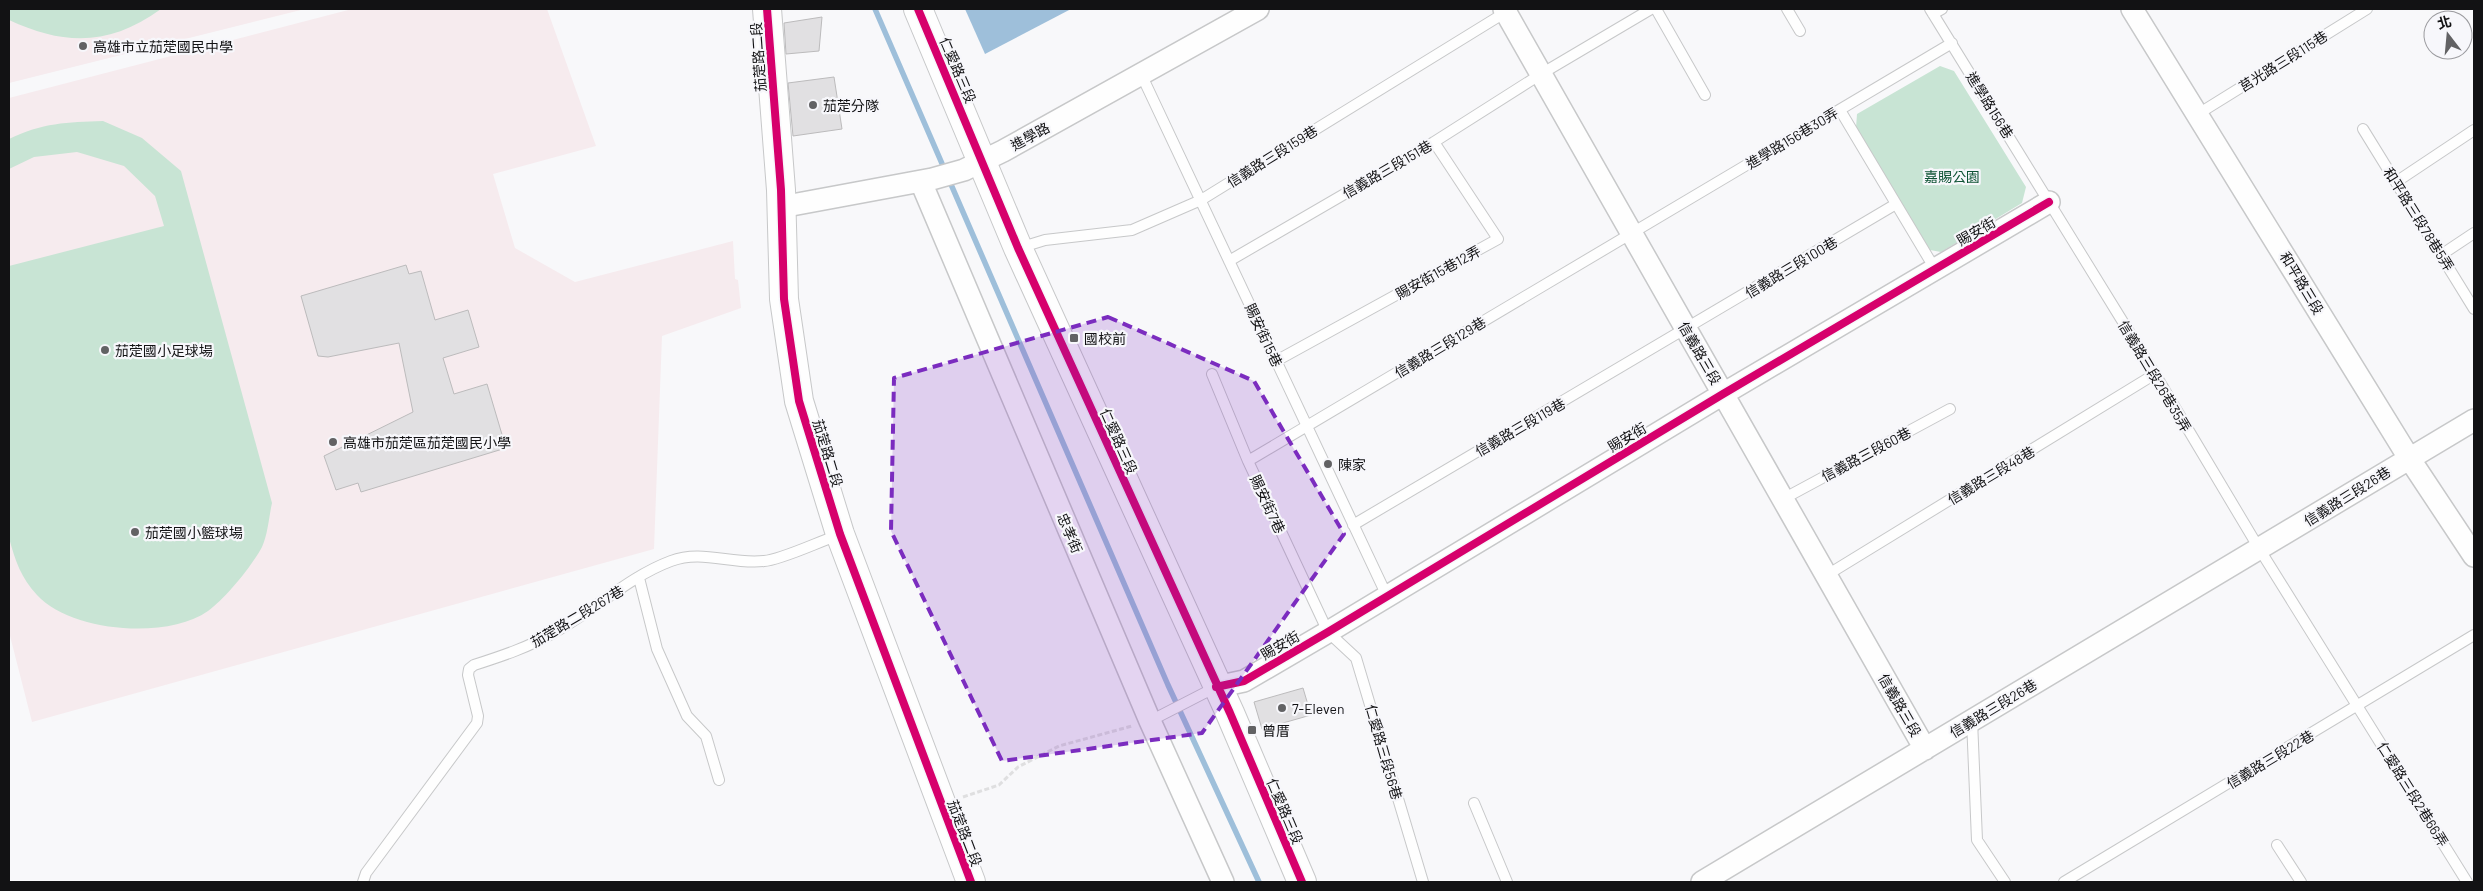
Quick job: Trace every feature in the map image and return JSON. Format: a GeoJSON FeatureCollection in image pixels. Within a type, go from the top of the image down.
{"type":"FeatureCollection","features":[{"type":"Feature","properties":{"kind":"street","name":"茄萣路二段"},"geometry":{"type":"LineString","coordinates":[[767,9],[781,207],[784,299],[799,401],[840,534],[971,882]]}},
{"type":"Feature","properties":{"kind":"street","name":"仁愛路三段"},"geometry":{"type":"LineString","coordinates":[[918,9],[973,166],[1018,248],[1206,693],[1230,713],[1302,882]]}},
{"type":"Feature","properties":{"kind":"street","name":"進學路"},"geometry":{"type":"LineString","coordinates":[[781,207],[927,180],[973,166],[1258,9]]}},
{"type":"Feature","properties":{"kind":"street","name":"和平路三段"},"geometry":{"type":"LineString","coordinates":[[2132,9],[2409,458],[2474,556]]}},
{"type":"Feature","properties":{"kind":"street","name":"信義路三段"},"geometry":{"type":"LineString","coordinates":[[1505,10],[1925,749]]}},
{"type":"Feature","properties":{"kind":"street","name":"忠孝街"},"geometry":{"type":"LineString","coordinates":[[927,180],[1157,718],[1223,882]]}},
{"type":"Feature","properties":{"kind":"street","name":"賜安街"},"geometry":{"type":"LineString","coordinates":[[1206,693],[1244,681],[1723,394],[2049,202]]}},
{"type":"Feature","properties":{"kind":"street","name":"信義路三段26巷"},"geometry":{"type":"LineString","coordinates":[[1702,882],[2260,550],[2474,420]]}},
{"type":"Feature","properties":{"kind":"lane","name":"信義路三段151巷"},"geometry":{"type":"LineString","coordinates":[[1229,261],[1434,142],[1541,74],[1651,9]]}},
{"type":"Feature","properties":{"kind":"lane"},"geometry":{"type":"LineString","coordinates":[[1656,9],[1705,95]]}},
{"type":"Feature","properties":{"kind":"lane"},"geometry":{"type":"LineString","coordinates":[[1787,9],[1800,31]]}},
{"type":"Feature","properties":{"kind":"lane","name":"莒光路三段115巷"},"geometry":{"type":"LineString","coordinates":[[2198,114],[2367,9]]}},
{"type":"Feature","properties":{"kind":"lane","name":"信義路三段159巷"},"geometry":{"type":"LineString","coordinates":[[1018,248],[1045,240],[1132,230],[1201,200],[1505,10]]}},
{"type":"Feature","properties":{"kind":"lane","name":"進學路156巷"},"geometry":{"type":"LineString","coordinates":[[1935,10],[1952,43],[2049,202]]}},
{"type":"Feature","properties":{"kind":"lane","name":"進學路156巷30弄"},"geometry":{"type":"LineString","coordinates":[[1632,233],[1952,43]]}},
{"type":"Feature","properties":{"kind":"lane","name":"賜安街15巷"},"geometry":{"type":"LineString","coordinates":[[1141,74],[1387,596]]}},
{"type":"Feature","properties":{"kind":"lane"},"geometry":{"type":"LineString","coordinates":[[1840,110],[1935,270]]}},
{"type":"Feature","properties":{"kind":"lane","name":"和平路三段78巷5弄"},"geometry":{"type":"LineString","coordinates":[[2363,129],[2474,309]]}},
{"type":"Feature","properties":{"kind":"lane"},"geometry":{"type":"LineString","coordinates":[[2396,182],[2474,130]]}},
{"type":"Feature","properties":{"kind":"lane","name":"賜安街15巷12弄"},"geometry":{"type":"LineString","coordinates":[[1276,361],[1498,239],[1434,142]]}},
{"type":"Feature","properties":{"kind":"lane","name":"信義路三段26巷35弄"},"geometry":{"type":"LineString","coordinates":[[2049,202],[2260,550]]}},
{"type":"Feature","properties":{"kind":"lane","name":"信義路三段100巷"},"geometry":{"type":"LineString","coordinates":[[1687,330],[1896,204]]}},
{"type":"Feature","properties":{"kind":"lane","name":"信義路三段129巷"},"geometry":{"type":"LineString","coordinates":[[1248,461],[1632,233]]}},
{"type":"Feature","properties":{"kind":"lane"},"geometry":{"type":"LineString","coordinates":[[2441,255],[2474,233]]}},
{"type":"Feature","properties":{"kind":"lane","name":"信義路三段119巷"},"geometry":{"type":"LineString","coordinates":[[1353,525],[1687,330]]}},
{"type":"Feature","properties":{"kind":"lane","name":"賜安街7巷"},"geometry":{"type":"LineString","coordinates":[[1212,374],[1248,461],[1328,632]]}},
{"type":"Feature","properties":{"kind":"lane","name":"信義路三段48巷"},"geometry":{"type":"LineString","coordinates":[[1827,576],[2155,374]]}},
{"type":"Feature","properties":{"kind":"lane","name":"信義路三段60巷"},"geometry":{"type":"LineString","coordinates":[[1783,499],[1950,409]]}},
{"type":"Feature","properties":{"kind":"lane","name":"茄萣路二段267巷"},"geometry":{"type":"LineString","coordinates":[[363,882],[366,873],[477,723],[478,716],[468,675],[469,669],[474,665],[520,650],[555,632],[650,570],[691,555],[719,559],[765,561],[840,534]]}},
{"type":"Feature","properties":{"kind":"lane"},"geometry":{"type":"LineString","coordinates":[[2260,550],[2359,706]]}},
{"type":"Feature","properties":{"kind":"lane"},"geometry":{"type":"LineString","coordinates":[[639,578],[657,649],[688,716],[706,736],[719,780]]}},
{"type":"Feature","properties":{"kind":"lane","name":"仁愛路三段56巷"},"geometry":{"type":"LineString","coordinates":[[1328,632],[1356,658],[1423,882]]}},
{"type":"Feature","properties":{"kind":"lane","name":"信義路三段22巷"},"geometry":{"type":"LineString","coordinates":[[2064,882],[2474,635]]}},
{"type":"Feature","properties":{"kind":"lane"},"geometry":{"type":"LineString","coordinates":[[1157,718],[1206,693]]}},
{"type":"Feature","properties":{"kind":"lane","name":"仁愛路三段2巷66弄"},"geometry":{"type":"LineString","coordinates":[[2359,706],[2467,882]]}},
{"type":"Feature","properties":{"kind":"lane"},"geometry":{"type":"LineString","coordinates":[[1972,720],[1977,840],[2005,882]]}},
{"type":"Feature","properties":{"kind":"lane"},"geometry":{"type":"LineString","coordinates":[[1474,803],[1507,882]]}},
{"type":"Feature","properties":{"kind":"lane"},"geometry":{"type":"LineString","coordinates":[[2277,845],[2301,882]]}},
{"type":"Feature","properties":{"kind":"path"},"geometry":{"type":"LineString","coordinates":[[941,805],[999,785],[1018,768],[1059,746],[1157,718]]}},
{"type":"Feature","properties":{"kind":"highlighted area"},"geometry":{"type":"Polygon","coordinates":[[[1108,317],[1254,381],[1344,534],[1202,733],[1002,761],[891,531],[894,378],[1108,317]]]}},
{"type":"Feature","properties":{"kind":"shaded area","name":"高雄市立茄萣國民中學"},"geometry":{"type":"Polygon","coordinates":[[[9,9],[305,9],[9,83],[9,9]]]}},
{"type":"Feature","properties":{"kind":"shaded area","name":"高雄市茄萣區茄萣國民小學"},"geometry":{"type":"Polygon","coordinates":[[[352,9],[547,9],[596,146],[493,174],[515,248],[575,282],[733,241],[735,279],[738,280],[741,308],[662,336],[654,549],[32,722],[9,632],[9,98],[352,9]]]}},
{"type":"Feature","properties":{"kind":"green space"},"geometry":{"type":"Polygon","coordinates":[[[9,9],[161,9],[124,30],[105,36],[68,38],[30,29],[9,20],[9,9]]]}},
{"type":"Feature","properties":{"kind":"green space","name":"嘉賜公園"},"geometry":{"type":"Polygon","coordinates":[[[1940,66],[1954,71],[2026,187],[2022,203],[1941,252],[1930,250],[1856,128],[1857,114],[1940,66]]]}},
{"type":"Feature","properties":{"kind":"green space"},"geometry":{"type":"Polygon","coordinates":[[[103,121],[142,138],[181,171],[272,503],[262,547],[238,582],[208,611],[190,620],[169,626],[120,628],[95,624],[52,608],[37,595],[27,582],[16,561],[9,538],[9,266],[164,226],[155,196],[124,166],[77,152],[34,157],[9,169],[9,139],[55,124],[103,121]]]}},
{"type":"Feature","properties":{"kind":"water"},"geometry":{"type":"Polygon","coordinates":[[[965,9],[1071,9],[985,54],[965,9]]]}},
{"type":"Feature","properties":{"kind":"building"},"geometry":{"type":"Polygon","coordinates":[[[822,17],[819,51],[786,54],[784,23],[822,17]]]}},
{"type":"Feature","properties":{"kind":"building"},"geometry":{"type":"Polygon","coordinates":[[[834,77],[842,129],[793,136],[788,83],[834,77]]]}},
{"type":"Feature","properties":{"kind":"building"},"geometry":{"type":"Polygon","coordinates":[[[406,265],[409,274],[421,271],[435,320],[468,310],[479,347],[443,358],[454,394],[487,384],[506,448],[361,492],[358,483],[336,490],[324,456],[413,412],[399,343],[328,357],[318,356],[301,296],[406,265]]]}},
{"type":"Feature","properties":{"kind":"building","name":"7-Eleven"},"geometry":{"type":"Polygon","coordinates":[[[1303,688],[1311,715],[1262,729],[1254,702],[1303,688]]]}},
{"type":"Feature","properties":{"kind":"waterway"},"geometry":{"type":"LineString","coordinates":[[875,9],[1168,685],[1259,882]]}},
{"type":"Feature","properties":{"kind":"cycle path"},"geometry":{"type":"LineString","coordinates":[[767,9],[781,190],[784,299],[799,401],[840,534],[971,882]]}},
{"type":"Feature","properties":{"kind":"cycle path"},"geometry":{"type":"LineString","coordinates":[[918,9],[1018,248],[1230,713],[1302,882]]}},
{"type":"Feature","properties":{"kind":"cycle path"},"geometry":{"type":"LineString","coordinates":[[1216,687],[1244,681],[1723,394],[2049,202]]}},
{"type":"Feature","properties":{"kind":"place","name":"高雄市立茄萣國民中學"},"geometry":{"type":"Point","coordinates":[83,46]}},
{"type":"Feature","properties":{"kind":"place","name":"茄萣分隊"},"geometry":{"type":"Point","coordinates":[813,105]}},
{"type":"Feature","properties":{"kind":"place","name":"國校前"},"geometry":{"type":"Point","coordinates":[1074,338]}},
{"type":"Feature","properties":{"kind":"place","name":"茄萣國小足球場"},"geometry":{"type":"Point","coordinates":[105,350]}},
{"type":"Feature","properties":{"kind":"place","name":"高雄市茄萣區茄萣國民小學"},"geometry":{"type":"Point","coordinates":[333,442]}},
{"type":"Feature","properties":{"kind":"place","name":"陳家"},"geometry":{"type":"Point","coordinates":[1328,464]}},
{"type":"Feature","properties":{"kind":"place","name":"茄萣國小籃球場"},"geometry":{"type":"Point","coordinates":[135,532]}},
{"type":"Feature","properties":{"kind":"place","name":"7-Eleven"},"geometry":{"type":"Point","coordinates":[1282,708]}},
{"type":"Feature","properties":{"kind":"place","name":"曾厝"},"geometry":{"type":"Point","coordinates":[1252,730]}}]}
